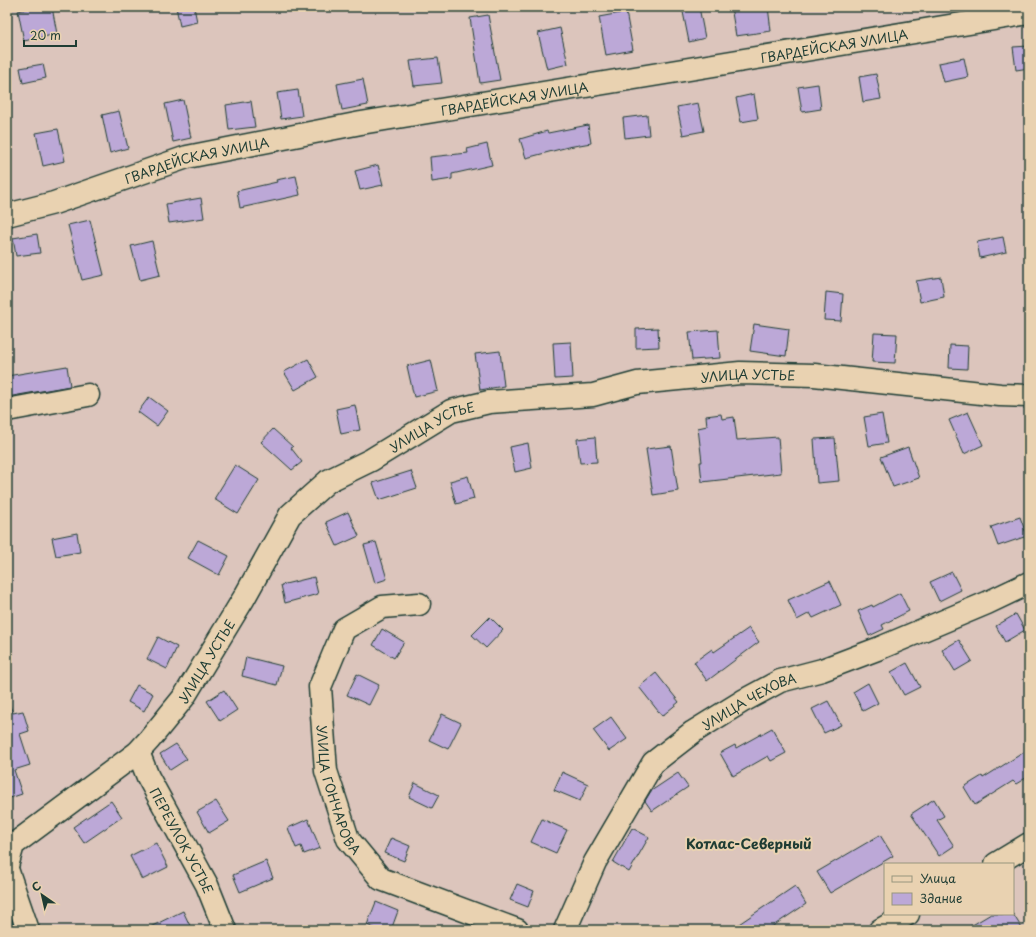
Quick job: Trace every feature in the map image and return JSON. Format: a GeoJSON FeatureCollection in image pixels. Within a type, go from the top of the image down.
{"type":"FeatureCollection","features":[{"type":"Feature","properties":{"kind":"street","name":"ГВАРДЕЙСКАЯ УЛИЦА"},"geometry":{"type":"LineString","coordinates":[[7,215],[54,203],[187,157],[397,116],[981,14],[1029,13]]}},
{"type":"Feature","properties":{"kind":"street","name":"УЛИЦА УСТЬЕ"},"geometry":{"type":"LineString","coordinates":[[7,867],[13,845],[138,752],[184,697],[244,598],[290,515],[328,481],[371,460],[466,403],[593,395],[637,383],[740,373],[814,375],[1029,396]]}},
{"type":"Feature","properties":{"kind":"street"},"geometry":{"type":"LineString","coordinates":[[7,410],[88,395]]}},
{"type":"Feature","properties":{"kind":"street","name":"УЛИЦА ЧЕХОВА"},"geometry":{"type":"LineString","coordinates":[[565,930],[595,862],[653,763],[693,732],[743,701],[780,681],[822,670],[880,648],[987,604],[1029,583]]}},
{"type":"Feature","properties":{"kind":"street","name":"УЛИЦА ГОНЧАРОВА"},"geometry":{"type":"LineString","coordinates":[[419,604],[382,607],[344,629],[320,687],[326,770],[348,839],[381,879],[517,930]]}},
{"type":"Feature","properties":{"kind":"street","name":"ПЕРЕУЛОК УСТЬЕ"},"geometry":{"type":"LineString","coordinates":[[138,752],[148,777],[207,885],[225,930]]}},
{"type":"Feature","properties":{"kind":"street"},"geometry":{"type":"LineString","coordinates":[[998,863],[1029,844]]}},
{"type":"Feature","properties":{"kind":"street"},"geometry":{"type":"LineString","coordinates":[[7,867],[28,930]]}},
{"type":"Feature","properties":{"kind":"street"},"geometry":{"type":"LineString","coordinates":[[880,930],[906,915]]}},
{"type":"Feature","properties":{"kind":"building"},"geometry":{"type":"Polygon","coordinates":[[[37,7],[52,7],[57,34],[24,41],[18,11],[37,7]]]}},
{"type":"Feature","properties":{"kind":"building"},"geometry":{"type":"Polygon","coordinates":[[[176,7],[194,7],[197,22],[180,26],[176,7]]]}},
{"type":"Feature","properties":{"kind":"building"},"geometry":{"type":"Polygon","coordinates":[[[682,7],[699,7],[705,38],[689,42],[682,7]]]}},
{"type":"Feature","properties":{"kind":"building"},"geometry":{"type":"Polygon","coordinates":[[[731,7],[768,7],[771,31],[736,36],[731,7]]]}},
{"type":"Feature","properties":{"kind":"building"},"geometry":{"type":"Polygon","coordinates":[[[626,12],[633,50],[606,55],[599,17],[626,12]]]}},
{"type":"Feature","properties":{"kind":"building"},"geometry":{"type":"Polygon","coordinates":[[[488,15],[500,80],[480,83],[470,18],[488,15]]]}},
{"type":"Feature","properties":{"kind":"building"},"geometry":{"type":"Polygon","coordinates":[[[560,28],[568,64],[547,69],[538,33],[560,28]]]}},
{"type":"Feature","properties":{"kind":"building"},"geometry":{"type":"Polygon","coordinates":[[[1029,46],[1029,68],[1016,70],[1013,47],[1029,46]]]}},
{"type":"Feature","properties":{"kind":"building"},"geometry":{"type":"Polygon","coordinates":[[[438,58],[442,83],[414,86],[410,61],[438,58]]]}},
{"type":"Feature","properties":{"kind":"building"},"geometry":{"type":"Polygon","coordinates":[[[964,58],[968,77],[944,82],[939,63],[964,58]]]}},
{"type":"Feature","properties":{"kind":"building"},"geometry":{"type":"Polygon","coordinates":[[[43,64],[46,78],[23,83],[20,68],[43,64]]]}},
{"type":"Feature","properties":{"kind":"building"},"geometry":{"type":"Polygon","coordinates":[[[876,74],[881,99],[863,102],[859,77],[876,74]]]}},
{"type":"Feature","properties":{"kind":"building"},"geometry":{"type":"Polygon","coordinates":[[[363,79],[368,105],[342,110],[337,84],[363,79]]]}},
{"type":"Feature","properties":{"kind":"building"},"geometry":{"type":"Polygon","coordinates":[[[818,84],[821,109],[802,112],[798,87],[818,84]]]}},
{"type":"Feature","properties":{"kind":"building"},"geometry":{"type":"Polygon","coordinates":[[[298,90],[302,116],[281,119],[277,93],[298,90]]]}},
{"type":"Feature","properties":{"kind":"building"},"geometry":{"type":"Polygon","coordinates":[[[754,94],[758,119],[741,122],[736,98],[754,94]]]}},
{"type":"Feature","properties":{"kind":"building"},"geometry":{"type":"Polygon","coordinates":[[[183,100],[191,138],[173,142],[165,104],[183,100]]]}},
{"type":"Feature","properties":{"kind":"building"},"geometry":{"type":"Polygon","coordinates":[[[251,101],[255,127],[229,130],[226,105],[251,101]]]}},
{"type":"Feature","properties":{"kind":"building"},"geometry":{"type":"Polygon","coordinates":[[[698,103],[704,131],[683,135],[677,107],[698,103]]]}},
{"type":"Feature","properties":{"kind":"building"},"geometry":{"type":"Polygon","coordinates":[[[119,111],[128,148],[110,153],[102,115],[119,111]]]}},
{"type":"Feature","properties":{"kind":"building"},"geometry":{"type":"Polygon","coordinates":[[[647,115],[649,135],[625,138],[623,118],[647,115]]]}},
{"type":"Feature","properties":{"kind":"building"},"geometry":{"type":"Polygon","coordinates":[[[588,125],[591,143],[568,147],[526,158],[520,139],[547,131],[548,133],[588,125]]]}},
{"type":"Feature","properties":{"kind":"building"},"geometry":{"type":"Polygon","coordinates":[[[58,129],[65,161],[43,166],[36,133],[58,129]]]}},
{"type":"Feature","properties":{"kind":"building"},"geometry":{"type":"Polygon","coordinates":[[[487,144],[492,165],[452,174],[452,179],[432,182],[430,157],[468,153],[467,149],[487,144]]]}},
{"type":"Feature","properties":{"kind":"building"},"geometry":{"type":"Polygon","coordinates":[[[378,165],[383,185],[360,190],[355,171],[378,165]]]}},
{"type":"Feature","properties":{"kind":"building"},"geometry":{"type":"Polygon","coordinates":[[[296,176],[300,195],[240,208],[237,191],[296,176]]]}},
{"type":"Feature","properties":{"kind":"building"},"geometry":{"type":"Polygon","coordinates":[[[201,198],[204,218],[169,223],[166,204],[201,198]]]}},
{"type":"Feature","properties":{"kind":"building"},"geometry":{"type":"Polygon","coordinates":[[[90,220],[104,275],[82,280],[68,225],[90,220]]]}},
{"type":"Feature","properties":{"kind":"building"},"geometry":{"type":"Polygon","coordinates":[[[37,234],[40,253],[16,256],[13,238],[37,234]]]}},
{"type":"Feature","properties":{"kind":"building"},"geometry":{"type":"Polygon","coordinates":[[[1003,237],[1006,252],[980,258],[977,242],[1003,237]]]}},
{"type":"Feature","properties":{"kind":"building"},"geometry":{"type":"Polygon","coordinates":[[[152,241],[160,275],[140,280],[131,246],[152,241]]]}},
{"type":"Feature","properties":{"kind":"building"},"geometry":{"type":"Polygon","coordinates":[[[941,277],[944,297],[920,302],[916,281],[941,277]]]}},
{"type":"Feature","properties":{"kind":"building"},"geometry":{"type":"Polygon","coordinates":[[[826,292],[843,294],[841,321],[824,320],[826,292]]]}},
{"type":"Feature","properties":{"kind":"building"},"geometry":{"type":"Polygon","coordinates":[[[754,324],[789,329],[786,356],[750,351],[754,324]]]}},
{"type":"Feature","properties":{"kind":"building"},"geometry":{"type":"Polygon","coordinates":[[[658,328],[659,347],[636,348],[636,329],[658,328]]]}},
{"type":"Feature","properties":{"kind":"building"},"geometry":{"type":"Polygon","coordinates":[[[718,330],[720,358],[692,360],[689,332],[718,330]]]}},
{"type":"Feature","properties":{"kind":"building"},"geometry":{"type":"Polygon","coordinates":[[[874,333],[897,334],[895,363],[872,362],[874,333]]]}},
{"type":"Feature","properties":{"kind":"building"},"geometry":{"type":"Polygon","coordinates":[[[571,342],[573,378],[555,379],[553,343],[571,342]]]}},
{"type":"Feature","properties":{"kind":"building"},"geometry":{"type":"Polygon","coordinates":[[[950,345],[968,346],[967,369],[949,368],[950,345]]]}},
{"type":"Feature","properties":{"kind":"building"},"geometry":{"type":"Polygon","coordinates":[[[500,351],[504,386],[480,390],[475,354],[500,351]]]}},
{"type":"Feature","properties":{"kind":"building"},"geometry":{"type":"Polygon","coordinates":[[[308,359],[318,377],[295,390],[284,372],[308,359]]]}},
{"type":"Feature","properties":{"kind":"building"},"geometry":{"type":"Polygon","coordinates":[[[431,360],[438,391],[414,397],[407,366],[431,360]]]}},
{"type":"Feature","properties":{"kind":"building"},"geometry":{"type":"Polygon","coordinates":[[[67,366],[70,386],[7,397],[7,376],[67,366]]]}},
{"type":"Feature","properties":{"kind":"building"},"geometry":{"type":"Polygon","coordinates":[[[149,397],[168,411],[157,426],[138,412],[149,397]]]}},
{"type":"Feature","properties":{"kind":"building"},"geometry":{"type":"Polygon","coordinates":[[[355,405],[360,430],[341,434],[336,409],[355,405]]]}},
{"type":"Feature","properties":{"kind":"building"},"geometry":{"type":"Polygon","coordinates":[[[968,412],[983,445],[964,454],[949,420],[968,412]]]}},
{"type":"Feature","properties":{"kind":"building"},"geometry":{"type":"Polygon","coordinates":[[[721,414],[722,419],[734,417],[737,440],[778,437],[781,473],[702,482],[700,462],[702,462],[698,428],[707,426],[706,416],[721,414]]]}},
{"type":"Feature","properties":{"kind":"building"},"geometry":{"type":"Polygon","coordinates":[[[882,414],[887,443],[869,446],[864,417],[882,414]]]}},
{"type":"Feature","properties":{"kind":"building"},"geometry":{"type":"Polygon","coordinates":[[[273,429],[293,447],[291,448],[302,462],[292,470],[261,442],[273,429]]]}},
{"type":"Feature","properties":{"kind":"building"},"geometry":{"type":"Polygon","coordinates":[[[595,437],[597,462],[580,463],[577,439],[595,437]]]}},
{"type":"Feature","properties":{"kind":"building"},"geometry":{"type":"Polygon","coordinates":[[[835,438],[839,481],[817,483],[814,439],[835,438]]]}},
{"type":"Feature","properties":{"kind":"building"},"geometry":{"type":"Polygon","coordinates":[[[528,443],[532,468],[515,472],[510,447],[528,443]]]}},
{"type":"Feature","properties":{"kind":"building"},"geometry":{"type":"Polygon","coordinates":[[[671,446],[678,491],[653,495],[646,449],[671,446]]]}},
{"type":"Feature","properties":{"kind":"building"},"geometry":{"type":"Polygon","coordinates":[[[908,447],[919,478],[893,487],[881,457],[908,447]]]}},
{"type":"Feature","properties":{"kind":"building"},"geometry":{"type":"Polygon","coordinates":[[[235,465],[259,480],[238,514],[214,499],[235,465]]]}},
{"type":"Feature","properties":{"kind":"building"},"geometry":{"type":"Polygon","coordinates":[[[411,471],[417,488],[379,500],[373,483],[411,471]]]}},
{"type":"Feature","properties":{"kind":"building"},"geometry":{"type":"Polygon","coordinates":[[[468,476],[474,499],[456,504],[450,481],[468,476]]]}},
{"type":"Feature","properties":{"kind":"building"},"geometry":{"type":"Polygon","coordinates":[[[348,512],[359,536],[337,546],[326,522],[348,512]]]}},
{"type":"Feature","properties":{"kind":"building"},"geometry":{"type":"Polygon","coordinates":[[[1020,517],[1027,536],[998,546],[991,527],[1020,517]]]}},
{"type":"Feature","properties":{"kind":"building"},"geometry":{"type":"Polygon","coordinates":[[[77,533],[80,552],[56,556],[52,538],[77,533]]]}},
{"type":"Feature","properties":{"kind":"building"},"geometry":{"type":"Polygon","coordinates":[[[198,540],[229,556],[219,575],[188,558],[198,540]]]}},
{"type":"Feature","properties":{"kind":"building"},"geometry":{"type":"Polygon","coordinates":[[[376,542],[387,579],[375,583],[364,545],[376,542]]]}},
{"type":"Feature","properties":{"kind":"building"},"geometry":{"type":"Polygon","coordinates":[[[952,572],[961,590],[939,601],[930,582],[952,572]]]}},
{"type":"Feature","properties":{"kind":"building"},"geometry":{"type":"Polygon","coordinates":[[[314,577],[318,594],[285,603],[281,585],[314,577]]]}},
{"type":"Feature","properties":{"kind":"building"},"geometry":{"type":"Polygon","coordinates":[[[830,581],[841,605],[813,618],[810,613],[797,620],[788,600],[830,581]]]}},
{"type":"Feature","properties":{"kind":"building"},"geometry":{"type":"Polygon","coordinates":[[[900,593],[909,611],[882,625],[884,629],[869,636],[858,611],[872,605],[873,607],[900,593]]]}},
{"type":"Feature","properties":{"kind":"building"},"geometry":{"type":"Polygon","coordinates":[[[1016,614],[1025,630],[1005,642],[996,626],[1016,614]]]}},
{"type":"Feature","properties":{"kind":"building"},"geometry":{"type":"Polygon","coordinates":[[[490,617],[503,630],[486,648],[472,635],[490,617]]]}},
{"type":"Feature","properties":{"kind":"building"},"geometry":{"type":"Polygon","coordinates":[[[749,628],[759,642],[707,681],[694,662],[712,649],[714,652],[749,628]]]}},
{"type":"Feature","properties":{"kind":"building"},"geometry":{"type":"Polygon","coordinates":[[[382,629],[404,642],[394,658],[373,645],[382,629]]]}},
{"type":"Feature","properties":{"kind":"building"},"geometry":{"type":"Polygon","coordinates":[[[158,637],[177,647],[167,669],[147,659],[158,637]]]}},
{"type":"Feature","properties":{"kind":"building"},"geometry":{"type":"Polygon","coordinates":[[[959,640],[972,661],[955,671],[942,650],[959,640]]]}},
{"type":"Feature","properties":{"kind":"building"},"geometry":{"type":"Polygon","coordinates":[[[246,657],[282,666],[277,685],[242,676],[246,657]]]}},
{"type":"Feature","properties":{"kind":"building"},"geometry":{"type":"Polygon","coordinates":[[[907,663],[920,687],[904,695],[891,672],[907,663]]]}},
{"type":"Feature","properties":{"kind":"building"},"geometry":{"type":"Polygon","coordinates":[[[656,673],[679,702],[662,716],[639,687],[656,673]]]}},
{"type":"Feature","properties":{"kind":"building"},"geometry":{"type":"Polygon","coordinates":[[[357,674],[379,685],[369,705],[347,695],[357,674]]]}},
{"type":"Feature","properties":{"kind":"building"},"geometry":{"type":"Polygon","coordinates":[[[868,683],[878,703],[863,711],[853,692],[868,683]]]}},
{"type":"Feature","properties":{"kind":"building"},"geometry":{"type":"Polygon","coordinates":[[[137,685],[153,694],[144,711],[128,702],[137,685]]]}},
{"type":"Feature","properties":{"kind":"building"},"geometry":{"type":"Polygon","coordinates":[[[224,690],[237,710],[220,721],[207,701],[224,690]]]}},
{"type":"Feature","properties":{"kind":"building"},"geometry":{"type":"Polygon","coordinates":[[[828,701],[841,725],[824,733],[812,709],[828,701]]]}},
{"type":"Feature","properties":{"kind":"building"},"geometry":{"type":"Polygon","coordinates":[[[7,704],[9,704],[13,713],[23,711],[29,731],[20,734],[30,765],[14,770],[22,794],[7,799],[7,704]]]}},
{"type":"Feature","properties":{"kind":"building"},"geometry":{"type":"Polygon","coordinates":[[[442,714],[461,723],[448,749],[429,740],[442,714]]]}},
{"type":"Feature","properties":{"kind":"building"},"geometry":{"type":"Polygon","coordinates":[[[611,717],[627,739],[609,751],[593,730],[611,717]]]}},
{"type":"Feature","properties":{"kind":"building"},"geometry":{"type":"Polygon","coordinates":[[[772,728],[786,753],[771,761],[768,756],[733,776],[720,753],[735,745],[736,748],[772,728]]]}},
{"type":"Feature","properties":{"kind":"building"},"geometry":{"type":"Polygon","coordinates":[[[176,744],[187,759],[170,770],[160,754],[176,744]]]}},
{"type":"Feature","properties":{"kind":"building"},"geometry":{"type":"Polygon","coordinates":[[[1029,749],[1029,776],[1016,784],[1013,781],[975,805],[964,787],[982,776],[983,778],[1029,749]]]}},
{"type":"Feature","properties":{"kind":"building"},"geometry":{"type":"Polygon","coordinates":[[[562,772],[588,784],[580,801],[554,790],[562,772]]]}},
{"type":"Feature","properties":{"kind":"building"},"geometry":{"type":"Polygon","coordinates":[[[678,773],[688,787],[652,811],[645,801],[651,791],[678,773]]]}},
{"type":"Feature","properties":{"kind":"building"},"geometry":{"type":"Polygon","coordinates":[[[415,783],[439,795],[432,808],[409,797],[415,783]]]}},
{"type":"Feature","properties":{"kind":"building"},"geometry":{"type":"Polygon","coordinates":[[[934,799],[944,816],[937,820],[954,846],[939,856],[911,814],[934,799]]]}},
{"type":"Feature","properties":{"kind":"building"},"geometry":{"type":"Polygon","coordinates":[[[111,801],[122,817],[84,843],[73,827],[111,801]]]}},
{"type":"Feature","properties":{"kind":"building"},"geometry":{"type":"Polygon","coordinates":[[[216,801],[229,821],[209,833],[197,812],[216,801]]]}},
{"type":"Feature","properties":{"kind":"building"},"geometry":{"type":"Polygon","coordinates":[[[308,819],[320,848],[304,854],[301,846],[296,848],[288,828],[308,819]]]}},
{"type":"Feature","properties":{"kind":"building"},"geometry":{"type":"Polygon","coordinates":[[[542,819],[567,830],[556,853],[531,842],[542,819]]]}},
{"type":"Feature","properties":{"kind":"building"},"geometry":{"type":"Polygon","coordinates":[[[632,828],[649,837],[629,872],[613,862],[632,828]]]}},
{"type":"Feature","properties":{"kind":"building"},"geometry":{"type":"Polygon","coordinates":[[[880,835],[893,856],[830,893],[817,872],[880,835]]]}},
{"type":"Feature","properties":{"kind":"building"},"geometry":{"type":"Polygon","coordinates":[[[391,838],[410,846],[404,861],[384,853],[391,838]]]}},
{"type":"Feature","properties":{"kind":"building"},"geometry":{"type":"Polygon","coordinates":[[[156,843],[168,867],[142,880],[130,856],[156,843]]]}},
{"type":"Feature","properties":{"kind":"building"},"geometry":{"type":"Polygon","coordinates":[[[266,861],[273,878],[240,892],[233,875],[266,861]]]}},
{"type":"Feature","properties":{"kind":"building"},"geometry":{"type":"Polygon","coordinates":[[[517,884],[534,891],[528,907],[510,900],[517,884]]]}},
{"type":"Feature","properties":{"kind":"building"},"geometry":{"type":"Polygon","coordinates":[[[795,886],[806,904],[767,930],[730,930],[795,886]]]}},
{"type":"Feature","properties":{"kind":"building"},"geometry":{"type":"Polygon","coordinates":[[[376,902],[398,911],[391,930],[379,930],[367,925],[376,902]]]}},
{"type":"Feature","properties":{"kind":"building"},"geometry":{"type":"Polygon","coordinates":[[[183,911],[192,930],[144,930],[183,911]]]}},
{"type":"Feature","properties":{"kind":"building"},"geometry":{"type":"Polygon","coordinates":[[[989,915],[1014,915],[1023,930],[964,930],[989,915]]]}},
{"type":"Feature","properties":{"kind":"waterway"},"geometry":{"type":"LineString","coordinates":[[7,915],[16,930]]}},
{"type":"Feature","properties":{"kind":"district","name":"Котлас-Северный"},"geometry":{"type":"Point","coordinates":[749,843]}}]}
